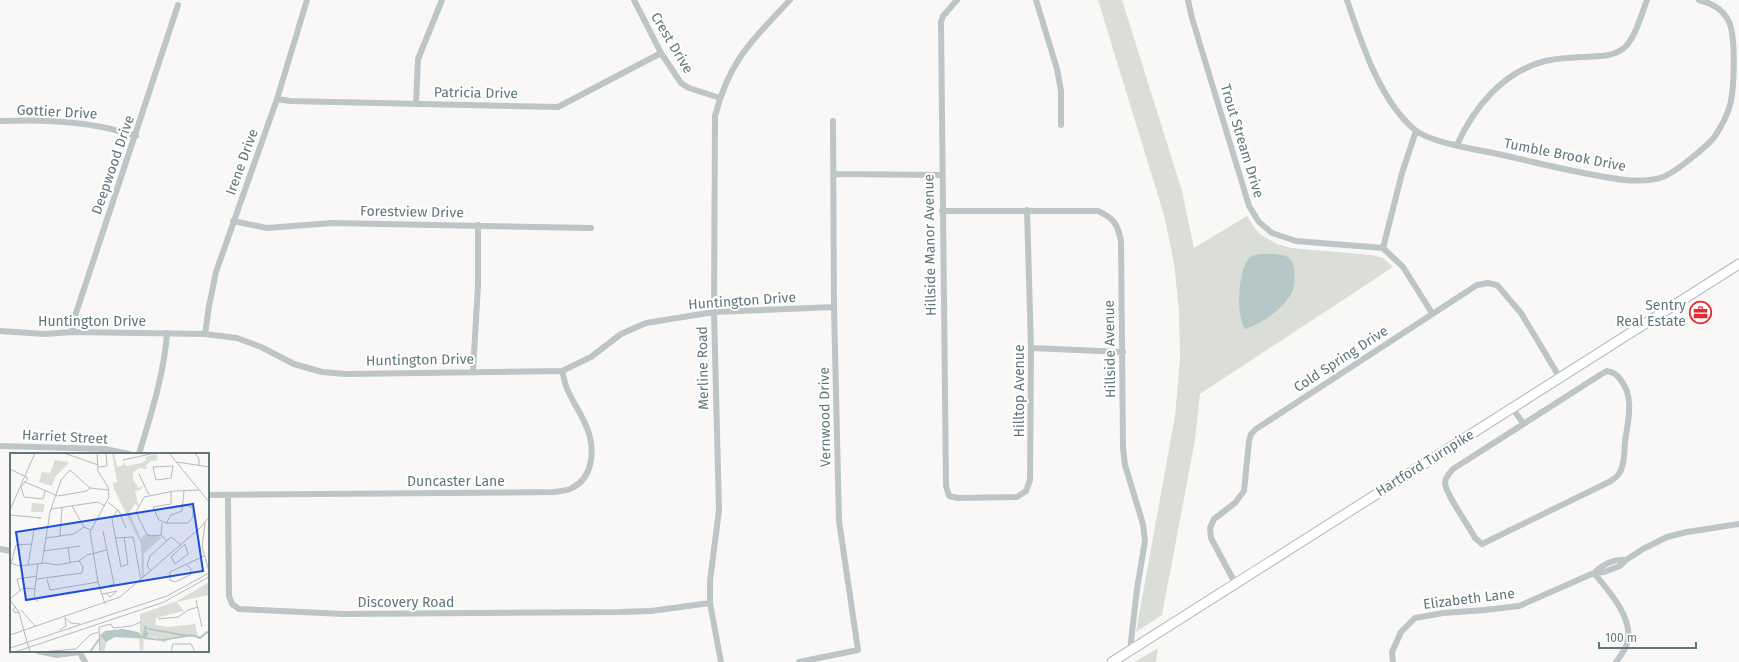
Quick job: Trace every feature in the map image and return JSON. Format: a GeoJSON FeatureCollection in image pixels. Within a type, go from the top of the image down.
{"type":"FeatureCollection","features":[{"type":"Feature","properties":{"kind":"main road","name":"Hartford Turnpike"},"geometry":{"type":"LineString","coordinates":[[1112,662],[1739,264]]}},
{"type":"Feature","properties":{"kind":"street","name":"Irene Drive"},"geometry":{"type":"LineString","coordinates":[[205,334],[216,272],[277,98],[308,0]]}},
{"type":"Feature","properties":{"kind":"street"},"geometry":{"type":"LineString","coordinates":[[416,103],[416,72],[418,59],[442,0]]}},
{"type":"Feature","properties":{"kind":"street","name":"Crest Drive"},"geometry":{"type":"LineString","coordinates":[[634,0],[662,53],[681,83],[689,88],[720,98]]}},
{"type":"Feature","properties":{"kind":"street","name":"Merline Road"},"geometry":{"type":"LineString","coordinates":[[721,662],[710,603],[710,581],[719,510],[714,312],[715,116],[724,86],[740,56],[752,40],[790,0]]}},
{"type":"Feature","properties":{"kind":"street","name":"Hillside Manor Avenue"},"geometry":{"type":"LineString","coordinates":[[949,496],[946,486],[941,174],[941,22],[943,16],[957,0]]}},
{"type":"Feature","properties":{"kind":"street"},"geometry":{"type":"LineString","coordinates":[[1036,0],[1057,69],[1061,91],[1061,125]]}},
{"type":"Feature","properties":{"kind":"street","name":"Trout Stream Drive"},"geometry":{"type":"LineString","coordinates":[[1188,0],[1242,186],[1249,206],[1259,222],[1272,234],[1296,241],[1383,248]]}},
{"type":"Feature","properties":{"kind":"street","name":"Tumble Brook Drive"},"geometry":{"type":"LineString","coordinates":[[1347,0],[1357,30],[1383,90],[1392,106],[1416,130],[1433,138],[1457,145],[1602,176],[1628,180],[1648,180],[1663,177],[1694,156],[1714,138],[1730,105],[1733,59],[1729,19],[1720,9],[1707,2],[1699,0]]}},
{"type":"Feature","properties":{"kind":"street"},"geometry":{"type":"LineString","coordinates":[[1457,145],[1479,107],[1505,80],[1517,72],[1546,61],[1612,55],[1625,46],[1634,32],[1646,0]]}},
{"type":"Feature","properties":{"kind":"street","name":"Deepwood Drive"},"geometry":{"type":"LineString","coordinates":[[72,332],[75,316],[136,136],[178,5]]}},
{"type":"Feature","properties":{"kind":"street","name":"Patricia Drive"},"geometry":{"type":"LineString","coordinates":[[277,98],[290,101],[558,107],[662,53]]}},
{"type":"Feature","properties":{"kind":"street","name":"Gottier Drive"},"geometry":{"type":"LineString","coordinates":[[0,121],[76,122],[112,128],[136,136]]}},
{"type":"Feature","properties":{"kind":"street","name":"Vernwood Drive"},"geometry":{"type":"LineString","coordinates":[[799,662],[858,650],[839,521],[834,307],[833,121]]}},
{"type":"Feature","properties":{"kind":"street"},"geometry":{"type":"LineString","coordinates":[[1416,130],[1402,173],[1383,248],[1403,267],[1432,313]]}},
{"type":"Feature","properties":{"kind":"street"},"geometry":{"type":"LineString","coordinates":[[834,174],[941,174]]}},
{"type":"Feature","properties":{"kind":"street","name":"Hilltop Avenue"},"geometry":{"type":"LineString","coordinates":[[949,496],[958,498],[1017,497],[1026,491],[1030,480],[1031,348],[1027,210]]}},
{"type":"Feature","properties":{"kind":"street","name":"Hillside Avenue"},"geometry":{"type":"LineString","coordinates":[[942,211],[1098,211],[1107,215],[1118,227],[1121,241],[1123,448],[1125,465],[1143,524],[1145,541],[1130,641],[1131,650]]}},
{"type":"Feature","properties":{"kind":"street","name":"Forestview Drive"},"geometry":{"type":"LineString","coordinates":[[233,221],[267,228],[332,223],[591,228]]}},
{"type":"Feature","properties":{"kind":"street"},"geometry":{"type":"LineString","coordinates":[[473,371],[478,285],[478,225]]}},
{"type":"Feature","properties":{"kind":"street","name":"Cold Spring Drive"},"geometry":{"type":"LineString","coordinates":[[1236,584],[1211,538],[1210,528],[1214,519],[1235,503],[1244,491],[1248,441],[1251,434],[1256,429],[1432,313],[1477,285],[1488,283],[1497,286],[1521,313],[1560,378]]}},
{"type":"Feature","properties":{"kind":"street","name":"Huntington Drive"},"geometry":{"type":"LineString","coordinates":[[0,331],[45,334],[72,332],[205,334],[238,338],[261,347],[294,364],[322,372],[346,374],[473,371],[562,371],[591,357],[621,334],[646,323],[714,312],[834,307]]}},
{"type":"Feature","properties":{"kind":"street"},"geometry":{"type":"LineString","coordinates":[[139,453],[158,394],[165,358],[167,333]]}},
{"type":"Feature","properties":{"kind":"street"},"geometry":{"type":"LineString","coordinates":[[1031,348],[1123,352]]}},
{"type":"Feature","properties":{"kind":"street","name":"Duncaster Lane"},"geometry":{"type":"LineString","coordinates":[[209,495],[554,492],[571,489],[581,482],[587,473],[591,460],[592,440],[568,391],[562,371]]}},
{"type":"Feature","properties":{"kind":"street"},"geometry":{"type":"LineString","coordinates":[[1607,371],[1618,376],[1624,383],[1628,392],[1630,407],[1623,463],[1618,475],[1611,481],[1482,544],[1475,538],[1448,491],[1445,483],[1447,477],[1453,469],[1523,423],[1607,371]]}},
{"type":"Feature","properties":{"kind":"street"},"geometry":{"type":"LineString","coordinates":[[1512,408],[1523,423]]}},
{"type":"Feature","properties":{"kind":"street","name":"Harriet Street"},"geometry":{"type":"LineString","coordinates":[[0,446],[105,450],[123,453]]}},
{"type":"Feature","properties":{"kind":"street","name":"Discovery Road"},"geometry":{"type":"LineString","coordinates":[[228,496],[229,596],[232,604],[239,609],[343,614],[651,611],[710,603]]}},
{"type":"Feature","properties":{"kind":"street","name":"Elizabeth Lane"},"geometry":{"type":"LineString","coordinates":[[1393,662],[1392,652],[1401,632],[1416,618],[1443,613],[1519,606],[1594,573],[1601,566],[1617,559],[1626,560],[1649,545],[1672,536],[1739,524]]}},
{"type":"Feature","properties":{"kind":"street"},"geometry":{"type":"LineString","coordinates":[[0,549],[10,551]]}},
{"type":"Feature","properties":{"kind":"street"},"geometry":{"type":"LineString","coordinates":[[1594,573],[1616,600],[1626,622],[1628,640],[1616,662]]}},
{"type":"Feature","properties":{"kind":"street"},"geometry":{"type":"LineString","coordinates":[[43,652],[57,655],[79,652],[85,662]]}},
{"type":"Feature","properties":{"kind":"shaded area"},"geometry":{"type":"Polygon","coordinates":[[[1098,0],[1122,0],[1182,191],[1194,248],[1247,216],[1261,235],[1277,244],[1291,248],[1372,255],[1383,258],[1393,267],[1200,394],[1195,440],[1162,615],[1136,632],[1175,416],[1180,359],[1179,311],[1174,263],[1164,215],[1098,0]]]}},
{"type":"Feature","properties":{"kind":"shaded area"},"geometry":{"type":"Polygon","coordinates":[[[1260,254],[1278,254],[1288,257],[1294,266],[1294,285],[1291,294],[1283,305],[1264,320],[1245,329],[1240,315],[1240,285],[1244,267],[1248,259],[1260,254]]]}},
{"type":"Feature","properties":{"kind":"shaded area"},"geometry":{"type":"Polygon","coordinates":[[[1158,648],[1156,662],[1135,662],[1158,648]]]}},
{"type":"Feature","properties":{"kind":"place","name":"Sentry Real Estate"},"geometry":{"type":"Point","coordinates":[1701,313]}}]}
